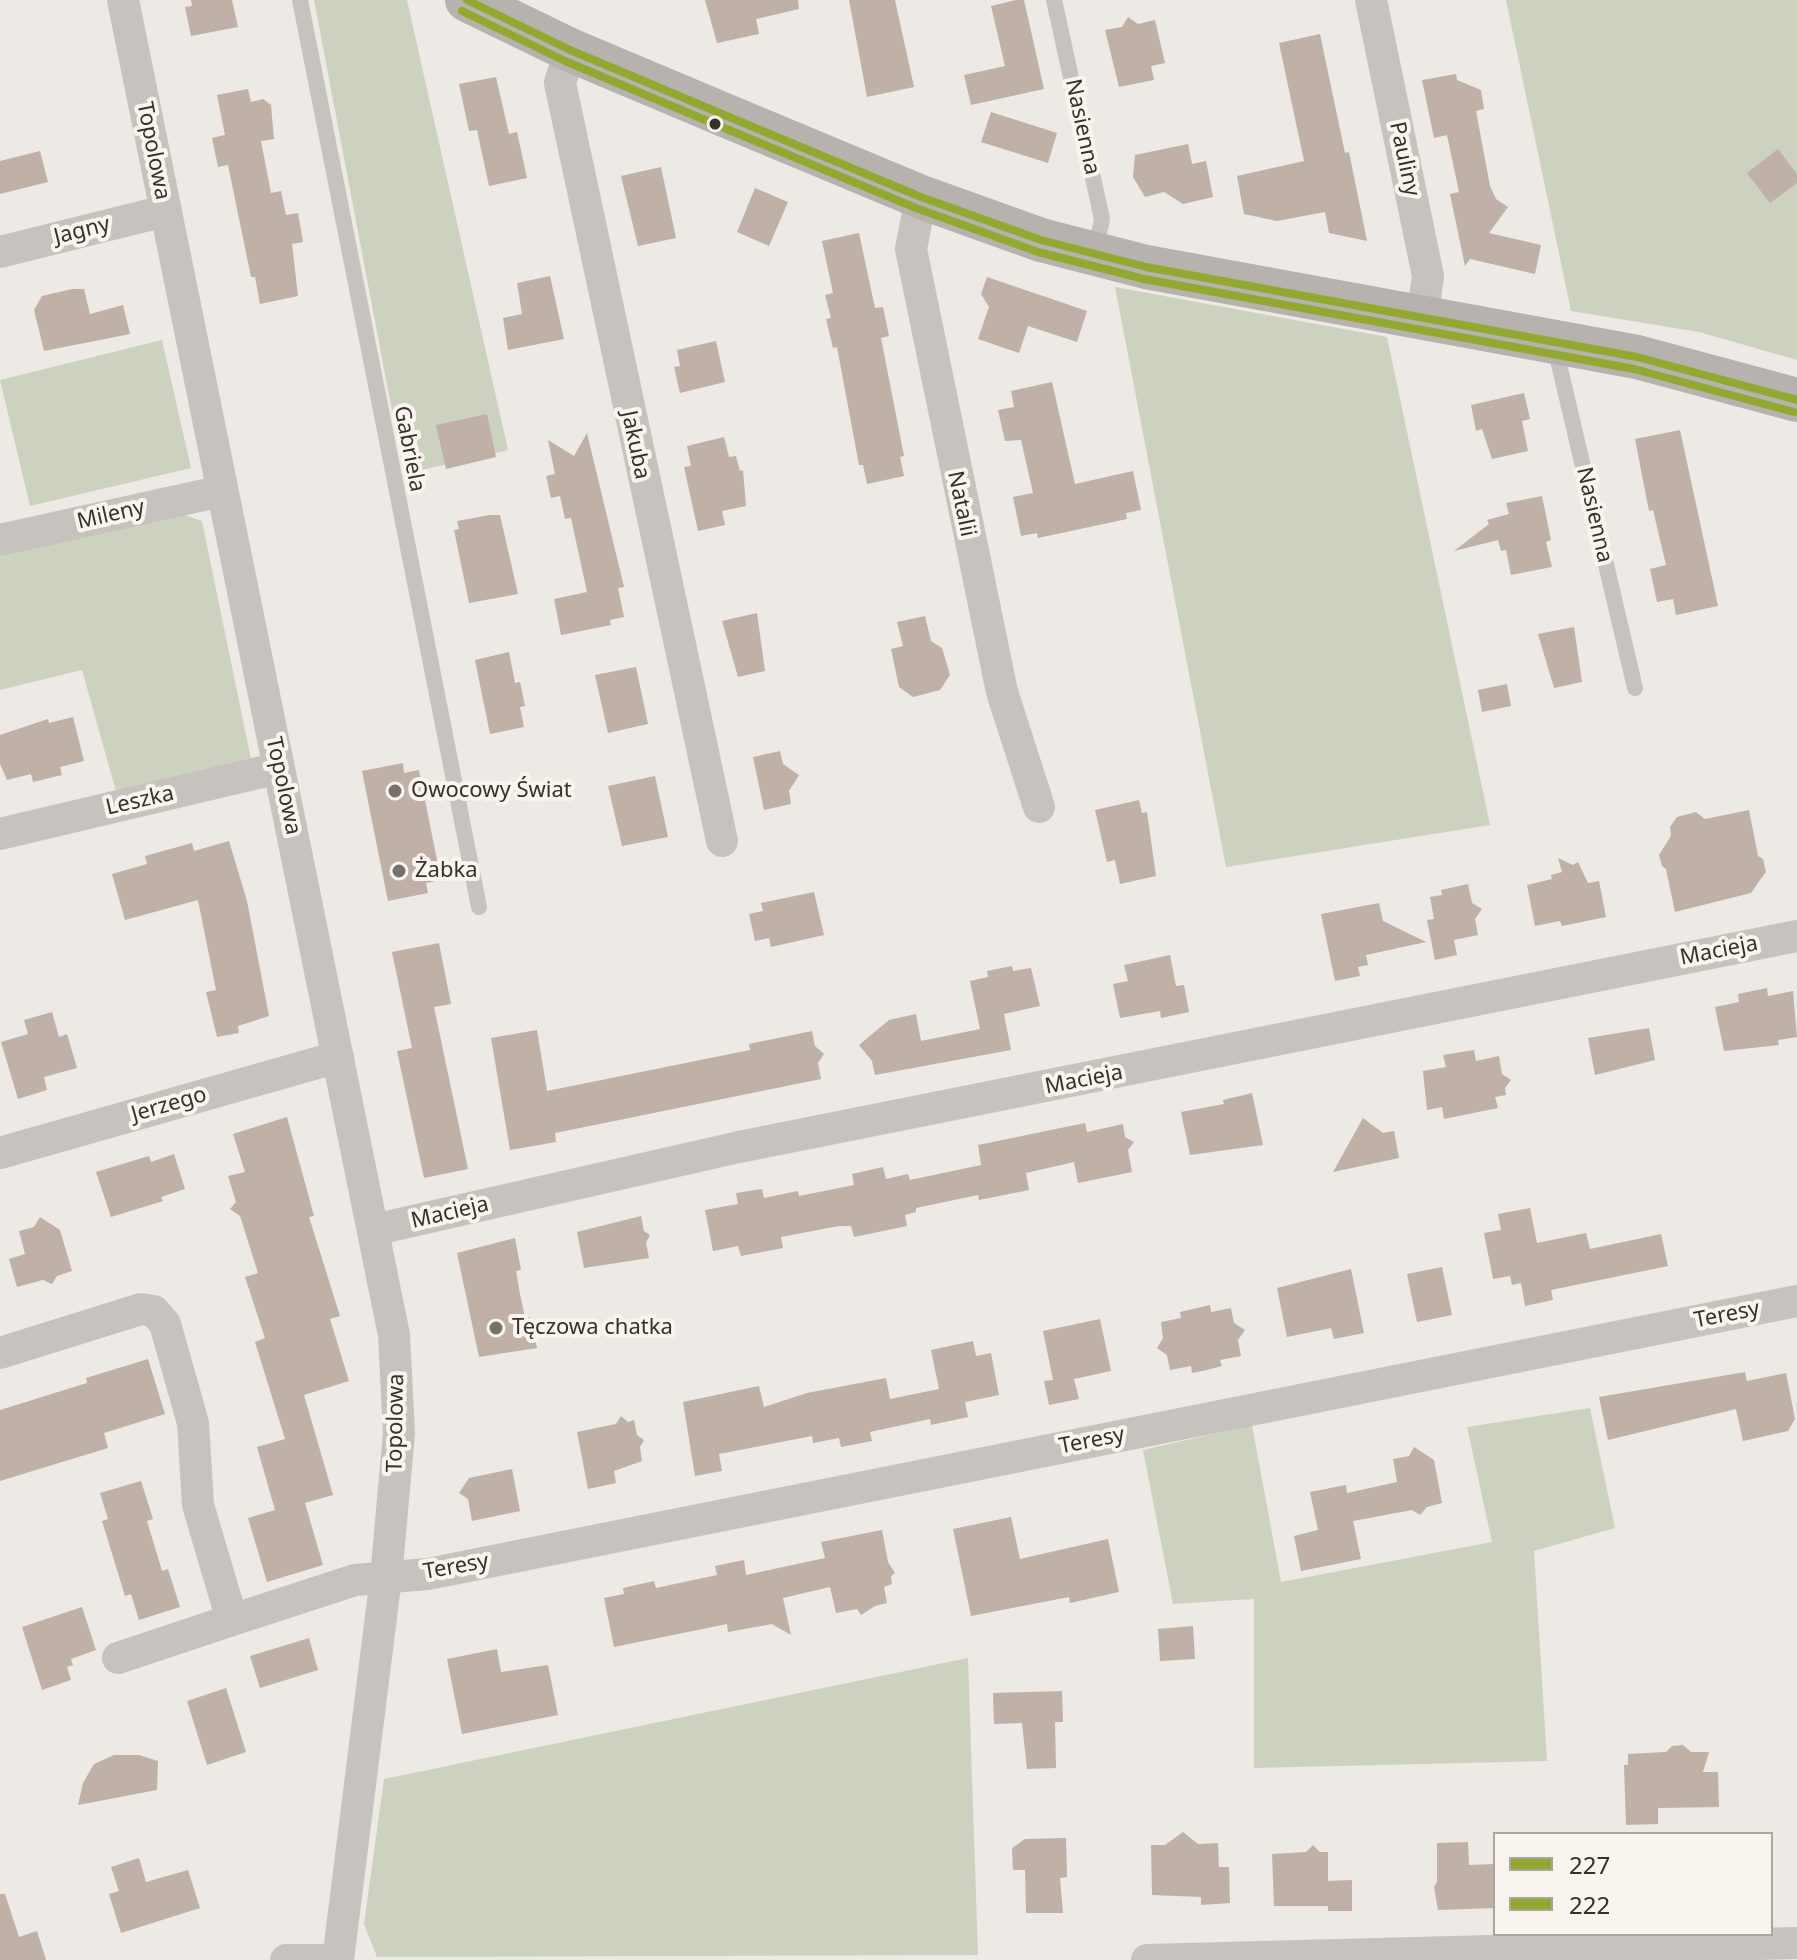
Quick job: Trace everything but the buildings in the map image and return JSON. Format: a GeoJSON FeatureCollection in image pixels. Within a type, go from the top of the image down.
{"type":"FeatureCollection","features":[{"type":"Feature","properties":{"kind":"street","name":"Topolowa"},"geometry":{"type":"LineString","coordinates":[[123,0],[394,1335],[399,1381],[399,1433],[386,1577],[335,1960]]}},
{"type":"Feature","properties":{"kind":"street"},"geometry":{"type":"LineString","coordinates":[[467,0],[570,50],[921,197],[1094,255],[1637,357],[1797,400]]}},
{"type":"Feature","properties":{"kind":"street","name":"Pauliny"},"geometry":{"type":"LineString","coordinates":[[1371,0],[1428,276],[1422,319]]}},
{"type":"Feature","properties":{"kind":"street","name":"Jakuba"},"geometry":{"type":"LineString","coordinates":[[570,50],[560,83],[722,841]]}},
{"type":"Feature","properties":{"kind":"street","name":"Natalii"},"geometry":{"type":"LineString","coordinates":[[921,197],[911,249],[1002,692],[1039,807]]}},
{"type":"Feature","properties":{"kind":"street","name":"Jagny"},"geometry":{"type":"LineString","coordinates":[[0,252],[165,211]]}},
{"type":"Feature","properties":{"kind":"street","name":"Mileny"},"geometry":{"type":"LineString","coordinates":[[0,540],[222,491]]}},
{"type":"Feature","properties":{"kind":"street","name":"Leszka"},"geometry":{"type":"LineString","coordinates":[[0,834],[279,768]]}},
{"type":"Feature","properties":{"kind":"street","name":"Macieja"},"geometry":{"type":"LineString","coordinates":[[373,1230],[739,1147],[1797,936]]}},
{"type":"Feature","properties":{"kind":"street","name":"Jerzego"},"geometry":{"type":"LineString","coordinates":[[0,1153],[338,1057]]}},
{"type":"Feature","properties":{"kind":"street","name":"Teresy"},"geometry":{"type":"LineString","coordinates":[[386,1577],[428,1574],[1797,1301]]}},
{"type":"Feature","properties":{"kind":"street"},"geometry":{"type":"LineString","coordinates":[[0,1353],[141,1309],[154,1311],[165,1324],[193,1423],[198,1505],[232,1620]]}},
{"type":"Feature","properties":{"kind":"street"},"geometry":{"type":"LineString","coordinates":[[118,1658],[355,1580],[386,1577]]}},
{"type":"Feature","properties":{"kind":"street"},"geometry":{"type":"LineString","coordinates":[[1147,1960],[1797,1943]]}},
{"type":"Feature","properties":{"kind":"street"},"geometry":{"type":"LineString","coordinates":[[286,1960],[335,1960]]}},
{"type":"Feature","properties":{"kind":"lane","name":"Gabriela"},"geometry":{"type":"LineString","coordinates":[[300,0],[479,907]]}},
{"type":"Feature","properties":{"kind":"lane","name":"Nasienna"},"geometry":{"type":"LineString","coordinates":[[1054,0],[1102,219],[1094,255]]}},
{"type":"Feature","properties":{"kind":"lane","name":"Nasienna"},"geometry":{"type":"LineString","coordinates":[[1554,342],[1635,688]]}},
{"type":"Feature","properties":{"kind":"green space"},"geometry":{"type":"Polygon","coordinates":[[[314,0],[407,0],[508,450],[404,474],[314,0]]]}},
{"type":"Feature","properties":{"kind":"green space"},"geometry":{"type":"Polygon","coordinates":[[[1506,0],[1797,0],[1797,360],[1699,332],[1571,311],[1506,0]]]}},
{"type":"Feature","properties":{"kind":"green space"},"geometry":{"type":"Polygon","coordinates":[[[1115,287],[1387,337],[1490,825],[1226,867],[1115,287]]]}},
{"type":"Feature","properties":{"kind":"green space"},"geometry":{"type":"Polygon","coordinates":[[[162,340],[191,468],[30,506],[0,380],[162,340]]]}},
{"type":"Feature","properties":{"kind":"green space"},"geometry":{"type":"Polygon","coordinates":[[[179,513],[202,521],[252,764],[117,795],[82,670],[0,690],[0,553],[179,513]]]}},
{"type":"Feature","properties":{"kind":"green space"},"geometry":{"type":"Polygon","coordinates":[[[1590,1408],[1615,1528],[1534,1551],[1547,1761],[1254,1768],[1254,1599],[1173,1604],[1143,1450],[1252,1425],[1281,1582],[1492,1542],[1467,1427],[1590,1408]]]}},
{"type":"Feature","properties":{"kind":"green space"},"geometry":{"type":"Polygon","coordinates":[[[968,1658],[978,1955],[377,1957],[364,1924],[384,1779],[968,1658]]]}},
{"type":"Feature","properties":{"kind":"transit line","name":"227"},"geometry":{"type":"LineString","coordinates":[[467,0],[570,50],[722,114],[921,197],[1041,240],[1146,267],[1637,357],[1797,400]]}},
{"type":"Feature","properties":{"kind":"transit line","name":"222"},"geometry":{"type":"LineString","coordinates":[[462,11],[565,61],[717,125],[916,208],[1038,252],[1144,279],[1634,369],[1794,412]]}},
{"type":"Feature","properties":{"kind":"place","name":"Owocowy Świat"},"geometry":{"type":"Point","coordinates":[395,791]}},
{"type":"Feature","properties":{"kind":"place","name":"Żabka"},"geometry":{"type":"Point","coordinates":[399,871]}},
{"type":"Feature","properties":{"kind":"place","name":"Tęczowa chatka"},"geometry":{"type":"Point","coordinates":[496,1328]}}]}
